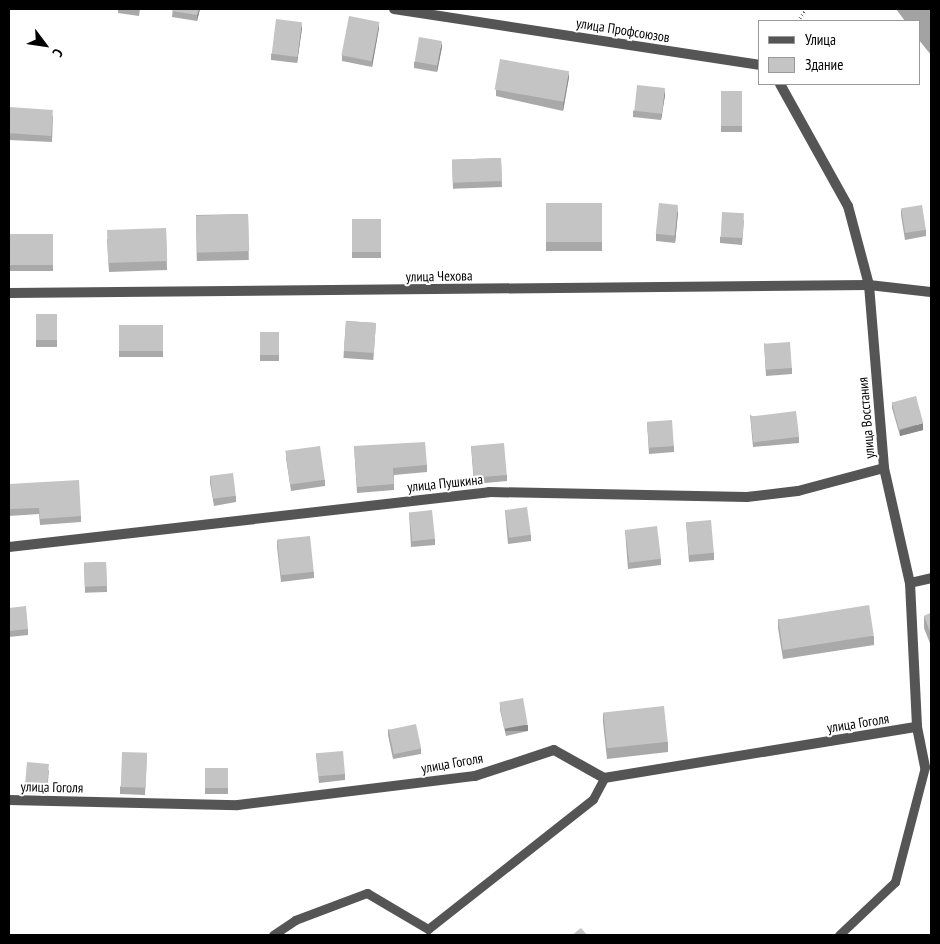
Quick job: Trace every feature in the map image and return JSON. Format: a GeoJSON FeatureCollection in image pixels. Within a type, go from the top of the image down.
{"type":"FeatureCollection","features":[{"type":"Feature","properties":{"kind":"street","name":"улица Профсоюзов"},"geometry":{"type":"LineString","coordinates":[[394,9],[758,65]]}},
{"type":"Feature","properties":{"kind":"street","name":"улица Восстания"},"geometry":{"type":"LineString","coordinates":[[781,85],[848,206],[869,285],[884,468],[910,583],[917,727],[926,767]]}},
{"type":"Feature","properties":{"kind":"street","name":"улица Чехова"},"geometry":{"type":"LineString","coordinates":[[9,293],[869,285],[931,292]]}},
{"type":"Feature","properties":{"kind":"street","name":"улица Пушкина"},"geometry":{"type":"LineString","coordinates":[[9,547],[488,492],[747,497],[798,491],[884,468]]}},
{"type":"Feature","properties":{"kind":"street"},"geometry":{"type":"LineString","coordinates":[[910,583],[931,578]]}},
{"type":"Feature","properties":{"kind":"street","name":"улица Гоголя"},"geometry":{"type":"LineString","coordinates":[[9,800],[238,805],[476,776],[554,750],[604,778],[917,727]]}},
{"type":"Feature","properties":{"kind":"lane"},"geometry":{"type":"LineString","coordinates":[[839,935],[894,882],[926,767]]}},
{"type":"Feature","properties":{"kind":"lane"},"geometry":{"type":"LineString","coordinates":[[273,935],[295,920],[367,893],[428,929],[593,799],[604,778]]}},
{"type":"Feature","properties":{"kind":"path"},"geometry":{"type":"LineString","coordinates":[[799,20],[806,9]]}},
{"type":"Feature","properties":{"kind":"shaded area"},"geometry":{"type":"Polygon","coordinates":[[[896,9],[931,9],[931,55],[920,41],[920,20],[904,20],[896,9]]]}},
{"type":"Feature","properties":{"kind":"building"},"geometry":{"type":"Polygon","coordinates":[[[173,9],[199,9],[197,15],[172,11],[173,9]]]}},
{"type":"Feature","properties":{"kind":"building"},"geometry":{"type":"Polygon","coordinates":[[[349,16],[379,22],[372,61],[341,55],[349,16]]]}},
{"type":"Feature","properties":{"kind":"building"},"geometry":{"type":"Polygon","coordinates":[[[276,19],[302,22],[298,57],[272,54],[276,19]]]}},
{"type":"Feature","properties":{"kind":"building"},"geometry":{"type":"Polygon","coordinates":[[[419,37],[442,41],[437,66],[415,62],[419,37]]]}},
{"type":"Feature","properties":{"kind":"building"},"geometry":{"type":"Polygon","coordinates":[[[500,59],[569,71],[564,102],[495,90],[500,59]]]}},
{"type":"Feature","properties":{"kind":"building"},"geometry":{"type":"Polygon","coordinates":[[[637,85],[665,88],[662,114],[634,111],[637,85]]]}},
{"type":"Feature","properties":{"kind":"building"},"geometry":{"type":"Polygon","coordinates":[[[721,91],[742,91],[742,126],[721,126],[721,91]]]}},
{"type":"Feature","properties":{"kind":"building"},"geometry":{"type":"Polygon","coordinates":[[[9,107],[53,110],[51,136],[9,133],[9,107]]]}},
{"type":"Feature","properties":{"kind":"building"},"geometry":{"type":"Polygon","coordinates":[[[501,158],[502,181],[453,183],[452,160],[501,158]]]}},
{"type":"Feature","properties":{"kind":"building"},"geometry":{"type":"Polygon","coordinates":[[[546,203],[602,203],[602,242],[546,242],[546,203]]]}},
{"type":"Feature","properties":{"kind":"building"},"geometry":{"type":"Polygon","coordinates":[[[659,203],[678,205],[675,236],[656,234],[659,203]]]}},
{"type":"Feature","properties":{"kind":"building"},"geometry":{"type":"Polygon","coordinates":[[[922,205],[926,230],[905,233],[901,208],[922,205]]]}},
{"type":"Feature","properties":{"kind":"building"},"geometry":{"type":"Polygon","coordinates":[[[722,212],[744,213],[743,238],[721,237],[722,212]]]}},
{"type":"Feature","properties":{"kind":"building"},"geometry":{"type":"Polygon","coordinates":[[[248,214],[249,251],[197,253],[196,216],[248,214]]]}},
{"type":"Feature","properties":{"kind":"building"},"geometry":{"type":"Polygon","coordinates":[[[352,219],[381,219],[381,252],[352,252],[352,219]]]}},
{"type":"Feature","properties":{"kind":"building"},"geometry":{"type":"Polygon","coordinates":[[[166,228],[167,261],[108,263],[107,230],[166,228]]]}},
{"type":"Feature","properties":{"kind":"building"},"geometry":{"type":"Polygon","coordinates":[[[10,234],[53,234],[53,265],[10,265],[10,234]]]}},
{"type":"Feature","properties":{"kind":"building"},"geometry":{"type":"Polygon","coordinates":[[[36,314],[57,314],[57,340],[36,340],[36,314]]]}},
{"type":"Feature","properties":{"kind":"building"},"geometry":{"type":"Polygon","coordinates":[[[346,321],[376,323],[374,353],[344,351],[346,321]]]}},
{"type":"Feature","properties":{"kind":"building"},"geometry":{"type":"Polygon","coordinates":[[[119,325],[163,325],[163,351],[119,351],[119,325]]]}},
{"type":"Feature","properties":{"kind":"building"},"geometry":{"type":"Polygon","coordinates":[[[260,332],[279,332],[279,355],[260,355],[260,332]]]}},
{"type":"Feature","properties":{"kind":"building"},"geometry":{"type":"Polygon","coordinates":[[[790,342],[792,368],[766,370],[764,344],[790,342]]]}},
{"type":"Feature","properties":{"kind":"building"},"geometry":{"type":"Polygon","coordinates":[[[916,396],[923,423],[899,430],[892,402],[916,396]]]}},
{"type":"Feature","properties":{"kind":"building"},"geometry":{"type":"Polygon","coordinates":[[[796,411],[799,437],[754,442],[750,417],[796,411]]]}},
{"type":"Feature","properties":{"kind":"building"},"geometry":{"type":"Polygon","coordinates":[[[672,420],[674,446],[649,448],[647,422],[672,420]]]}},
{"type":"Feature","properties":{"kind":"building"},"geometry":{"type":"Polygon","coordinates":[[[425,442],[427,465],[393,468],[394,484],[357,487],[354,446],[425,442]]]}},
{"type":"Feature","properties":{"kind":"building"},"geometry":{"type":"Polygon","coordinates":[[[504,443],[507,475],[474,478],[471,446],[504,443]]]}},
{"type":"Feature","properties":{"kind":"building"},"geometry":{"type":"Polygon","coordinates":[[[320,446],[325,480],[290,485],[285,451],[320,446]]]}},
{"type":"Feature","properties":{"kind":"building"},"geometry":{"type":"Polygon","coordinates":[[[233,473],[236,496],[213,499],[210,476],[233,473]]]}},
{"type":"Feature","properties":{"kind":"building"},"geometry":{"type":"Polygon","coordinates":[[[79,480],[81,516],[40,519],[39,508],[9,509],[9,484],[79,480]]]}},
{"type":"Feature","properties":{"kind":"building"},"geometry":{"type":"Polygon","coordinates":[[[527,507],[531,535],[509,538],[505,510],[527,507]]]}},
{"type":"Feature","properties":{"kind":"building"},"geometry":{"type":"Polygon","coordinates":[[[432,510],[435,539],[412,541],[409,512],[432,510]]]}},
{"type":"Feature","properties":{"kind":"building"},"geometry":{"type":"Polygon","coordinates":[[[711,520],[714,553],[689,555],[686,522],[711,520]]]}},
{"type":"Feature","properties":{"kind":"building"},"geometry":{"type":"Polygon","coordinates":[[[657,526],[661,559],[629,563],[625,530],[657,526]]]}},
{"type":"Feature","properties":{"kind":"building"},"geometry":{"type":"Polygon","coordinates":[[[310,536],[314,572],[281,575],[277,539],[310,536]]]}},
{"type":"Feature","properties":{"kind":"building"},"geometry":{"type":"Polygon","coordinates":[[[106,562],[107,586],[85,587],[84,563],[106,562]]]}},
{"type":"Feature","properties":{"kind":"building"},"geometry":{"type":"Polygon","coordinates":[[[869,605],[874,636],[783,650],[778,619],[869,605]]]}},
{"type":"Feature","properties":{"kind":"building"},"geometry":{"type":"Polygon","coordinates":[[[26,606],[28,629],[9,631],[9,608],[26,606]]]}},
{"type":"Feature","properties":{"kind":"building"},"geometry":{"type":"Polygon","coordinates":[[[931,613],[931,634],[924,616],[931,613]]]}},
{"type":"Feature","properties":{"kind":"building"},"geometry":{"type":"Polygon","coordinates":[[[523,698],[528,725],[504,729],[499,702],[523,698]]]}},
{"type":"Feature","properties":{"kind":"building"},"geometry":{"type":"Polygon","coordinates":[[[664,706],[668,742],[607,748],[603,712],[664,706]]]}},
{"type":"Feature","properties":{"kind":"building"},"geometry":{"type":"Polygon","coordinates":[[[416,724],[421,748],[394,754],[389,730],[416,724]]]}},
{"type":"Feature","properties":{"kind":"building"},"geometry":{"type":"Polygon","coordinates":[[[343,751],[345,774],[318,776],[316,753],[343,751]]]}},
{"type":"Feature","properties":{"kind":"building"},"geometry":{"type":"Polygon","coordinates":[[[122,752],[147,753],[146,788],[121,787],[122,752]]]}},
{"type":"Feature","properties":{"kind":"building"},"geometry":{"type":"Polygon","coordinates":[[[27,762],[49,764],[47,789],[25,787],[27,762]]]}},
{"type":"Feature","properties":{"kind":"building"},"geometry":{"type":"Polygon","coordinates":[[[205,768],[228,768],[228,788],[205,788],[205,768]]]}},
{"type":"Feature","properties":{"kind":"building"},"geometry":{"type":"Polygon","coordinates":[[[581,928],[587,935],[572,935],[581,928]]]}}]}
